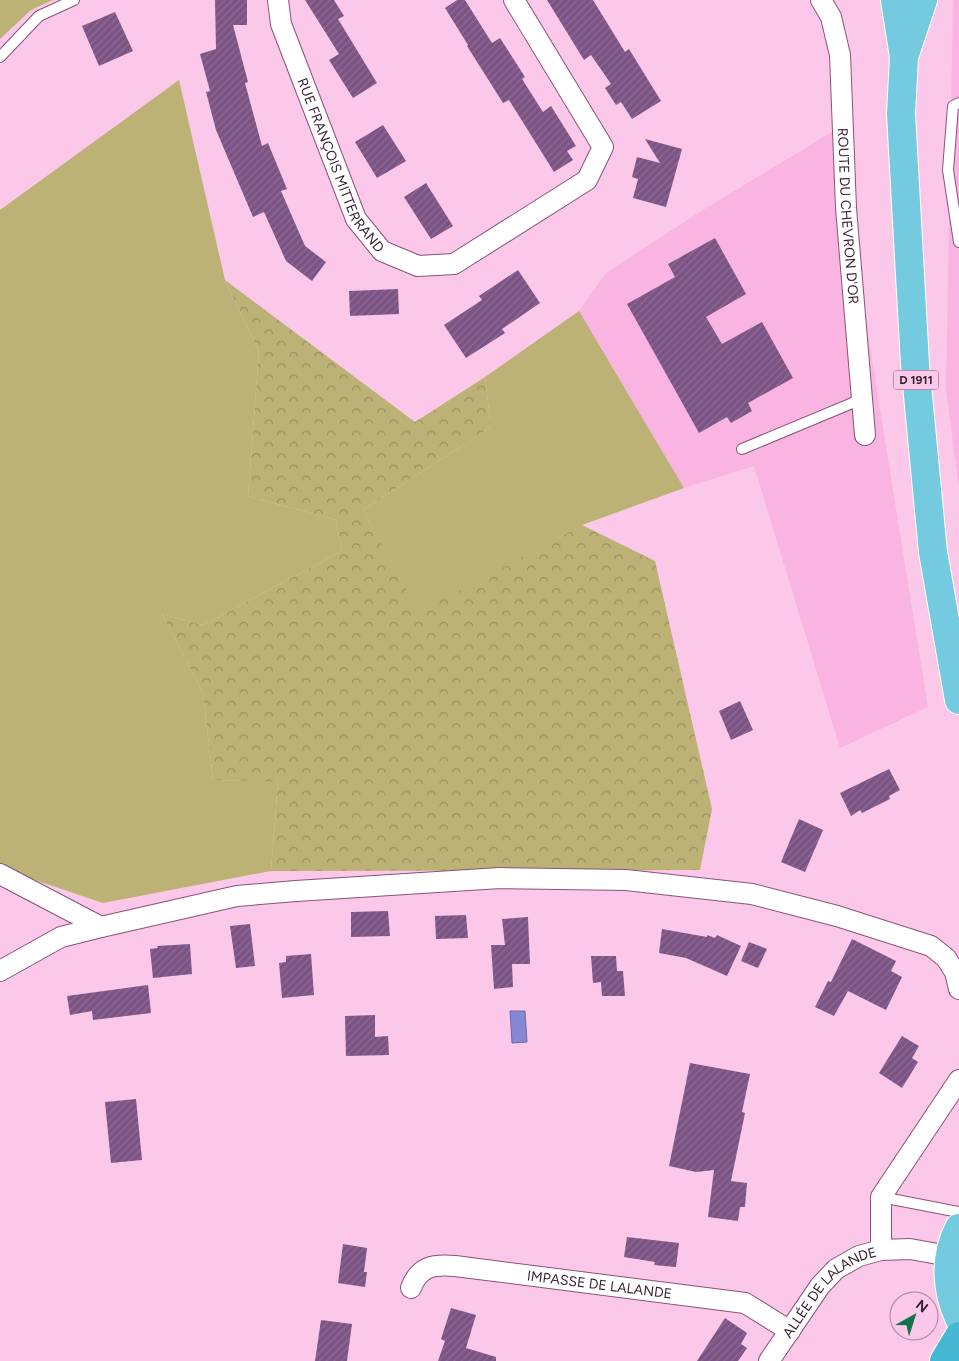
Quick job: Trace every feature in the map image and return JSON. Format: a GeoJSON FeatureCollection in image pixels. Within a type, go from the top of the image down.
{"type":"FeatureCollection","features":[{"type":"Feature","properties":{"kind":"highway"},"geometry":{"type":"LineString","coordinates":[[944,1361],[959,1336]]}},
{"type":"Feature","properties":{"kind":"main road","name":"D 1911"},"geometry":{"type":"LineString","coordinates":[[895,0],[904,57],[901,114],[915,364],[933,552],[959,700]]}},
{"type":"Feature","properties":{"kind":"main road","name":"D 1911"},"geometry":{"type":"LineString","coordinates":[[904,57],[923,0]]}},
{"type":"Feature","properties":{"kind":"main road"},"geometry":{"type":"LineString","coordinates":[[959,1228],[949,1256],[948,1281],[953,1306],[959,1318]]}},
{"type":"Feature","properties":{"kind":"street","name":"RUE FRANÇOIS MITTERRAND"},"geometry":{"type":"LineString","coordinates":[[278,0],[281,24],[356,219],[382,251],[418,266],[454,264],[586,180],[603,147],[514,0]]}},
{"type":"Feature","properties":{"kind":"street","name":"ROUTE DU CHEVRON D'OR"},"geometry":{"type":"LineString","coordinates":[[821,0],[831,17],[840,55],[846,208],[865,435]]}},
{"type":"Feature","properties":{"kind":"street"},"geometry":{"type":"LineString","coordinates":[[0,874],[101,927]]}},
{"type":"Feature","properties":{"kind":"street"},"geometry":{"type":"LineString","coordinates":[[0,971],[61,938],[237,896],[500,878],[626,880],[752,894],[837,916],[931,946],[946,958],[955,972],[959,989]]}},
{"type":"Feature","properties":{"kind":"street"},"geometry":{"type":"LineString","coordinates":[[881,1197],[959,1080]]}},
{"type":"Feature","properties":{"kind":"street","name":"ALLÉE DE LALANDE"},"geometry":{"type":"LineString","coordinates":[[769,1361],[820,1286],[836,1269],[859,1256],[881,1250],[881,1197]]}},
{"type":"Feature","properties":{"kind":"street"},"geometry":{"type":"LineString","coordinates":[[881,1250],[910,1249],[949,1256]]}},
{"type":"Feature","properties":{"kind":"street","name":"IMPASSE DE LALANDE"},"geometry":{"type":"LineString","coordinates":[[411,1288],[415,1278],[425,1270],[435,1266],[455,1266],[745,1303],[790,1331]]}},
{"type":"Feature","properties":{"kind":"lane"},"geometry":{"type":"LineString","coordinates":[[0,57],[39,16],[74,0]]}},
{"type":"Feature","properties":{"kind":"lane"},"geometry":{"type":"LineString","coordinates":[[959,103],[953,106],[948,170],[959,242]]}},
{"type":"Feature","properties":{"kind":"lane"},"geometry":{"type":"LineString","coordinates":[[742,449],[862,399]]}},
{"type":"Feature","properties":{"kind":"lane"},"geometry":{"type":"LineString","coordinates":[[881,1197],[959,1212]]}},
{"type":"Feature","properties":{"kind":"shaded area"},"geometry":{"type":"Polygon","coordinates":[[[953,0],[959,0],[959,489],[946,389],[953,0]]]}},
{"type":"Feature","properties":{"kind":"shaded area"},"geometry":{"type":"Polygon","coordinates":[[[835,130],[928,707],[840,748],[754,466],[684,488],[579,311],[606,273],[698,213],[835,130]]]}},
{"type":"Feature","properties":{"kind":"green space"},"geometry":{"type":"Polygon","coordinates":[[[0,0],[53,0],[31,10],[0,39],[0,0]]]}},
{"type":"Feature","properties":{"kind":"green space"},"geometry":{"type":"Polygon","coordinates":[[[179,80],[225,280],[259,352],[248,496],[336,520],[342,551],[203,625],[162,614],[203,693],[213,780],[278,781],[271,871],[103,903],[23,876],[0,863],[0,210],[179,80]]]}},
{"type":"Feature","properties":{"kind":"green space"},"geometry":{"type":"Polygon","coordinates":[[[225,280],[415,422],[485,377],[491,427],[363,510],[419,612],[582,525],[655,561],[712,809],[700,870],[271,871],[278,782],[213,780],[203,693],[162,614],[203,625],[342,551],[336,520],[248,496],[259,352],[225,280]]]}},
{"type":"Feature","properties":{"kind":"green space"},"geometry":{"type":"Polygon","coordinates":[[[579,311],[684,488],[582,525],[419,613],[363,510],[491,427],[485,377],[579,311]]]}},
{"type":"Feature","properties":{"kind":"water"},"geometry":{"type":"Polygon","coordinates":[[[510,1011],[525,1011],[527,1042],[512,1043],[510,1011]]]}},
{"type":"Feature","properties":{"kind":"building"},"geometry":{"type":"Polygon","coordinates":[[[215,0],[247,0],[247,25],[233,25],[248,82],[245,83],[262,146],[268,143],[287,189],[281,191],[305,246],[326,262],[312,281],[286,261],[264,212],[253,217],[216,130],[206,92],[210,91],[200,54],[216,49],[215,0]]]}},
{"type":"Feature","properties":{"kind":"building"},"geometry":{"type":"Polygon","coordinates":[[[305,0],[334,0],[344,16],[338,19],[377,83],[353,98],[329,60],[339,54],[305,0]]]}},
{"type":"Feature","properties":{"kind":"building"},"geometry":{"type":"Polygon","coordinates":[[[457,0],[465,0],[492,43],[500,38],[525,77],[522,79],[543,112],[551,106],[576,146],[567,151],[573,160],[554,172],[509,100],[503,103],[445,8],[457,0]]]}},
{"type":"Feature","properties":{"kind":"building"},"geometry":{"type":"Polygon","coordinates":[[[547,0],[593,0],[625,52],[629,49],[661,101],[632,119],[621,102],[616,105],[605,88],[611,84],[591,55],[584,60],[547,0]]]}},
{"type":"Feature","properties":{"kind":"building"},"geometry":{"type":"Polygon","coordinates":[[[115,12],[133,51],[99,66],[82,26],[115,12]]]}},
{"type":"Feature","properties":{"kind":"building"},"geometry":{"type":"Polygon","coordinates":[[[383,125],[406,161],[377,178],[355,142],[383,125]]]}},
{"type":"Feature","properties":{"kind":"building"},"geometry":{"type":"Polygon","coordinates":[[[645,139],[682,149],[666,207],[633,198],[638,179],[632,177],[637,157],[660,163],[645,139]]]}},
{"type":"Feature","properties":{"kind":"building"},"geometry":{"type":"Polygon","coordinates":[[[426,183],[453,226],[431,239],[404,197],[426,183]]]}},
{"type":"Feature","properties":{"kind":"building"},"geometry":{"type":"Polygon","coordinates":[[[715,238],[746,294],[706,317],[722,344],[762,322],[793,378],[748,403],[752,411],[731,423],[727,417],[699,433],[627,304],[675,277],[668,264],[715,238]]]}},
{"type":"Feature","properties":{"kind":"building"},"geometry":{"type":"Polygon","coordinates":[[[518,270],[540,303],[502,329],[505,333],[466,358],[444,325],[482,300],[479,296],[518,270]]]}},
{"type":"Feature","properties":{"kind":"building"},"geometry":{"type":"Polygon","coordinates":[[[398,289],[399,314],[350,316],[349,291],[398,289]]]}},
{"type":"Feature","properties":{"kind":"building"},"geometry":{"type":"Polygon","coordinates":[[[740,701],[753,730],[731,740],[719,711],[740,701]]]}},
{"type":"Feature","properties":{"kind":"building"},"geometry":{"type":"Polygon","coordinates":[[[889,769],[900,790],[889,796],[890,799],[862,813],[860,810],[851,816],[840,793],[889,769]]]}},
{"type":"Feature","properties":{"kind":"building"},"geometry":{"type":"Polygon","coordinates":[[[799,819],[823,830],[805,872],[781,862],[799,819]]]}},
{"type":"Feature","properties":{"kind":"building"},"geometry":{"type":"Polygon","coordinates":[[[388,911],[390,936],[351,937],[351,912],[388,911]]]}},
{"type":"Feature","properties":{"kind":"building"},"geometry":{"type":"Polygon","coordinates":[[[466,915],[468,938],[436,939],[435,916],[466,915]]]}},
{"type":"Feature","properties":{"kind":"building"},"geometry":{"type":"Polygon","coordinates":[[[528,917],[530,964],[512,964],[513,987],[494,989],[491,945],[505,945],[502,919],[528,917]]]}},
{"type":"Feature","properties":{"kind":"building"},"geometry":{"type":"Polygon","coordinates":[[[250,924],[255,966],[236,968],[230,926],[250,924]]]}},
{"type":"Feature","properties":{"kind":"building"},"geometry":{"type":"Polygon","coordinates":[[[662,929],[707,937],[707,935],[715,938],[717,935],[741,946],[727,976],[686,958],[659,953],[662,929]]]}},
{"type":"Feature","properties":{"kind":"building"},"geometry":{"type":"Polygon","coordinates":[[[852,939],[896,961],[891,971],[902,977],[886,1010],[848,991],[834,1016],[815,1007],[828,981],[831,982],[852,939]]]}},
{"type":"Feature","properties":{"kind":"building"},"geometry":{"type":"Polygon","coordinates":[[[749,942],[767,949],[758,968],[741,961],[749,942]]]}},
{"type":"Feature","properties":{"kind":"building"},"geometry":{"type":"Polygon","coordinates":[[[190,944],[192,974],[153,978],[150,949],[158,948],[157,946],[190,944]]]}},
{"type":"Feature","properties":{"kind":"building"},"geometry":{"type":"Polygon","coordinates":[[[311,954],[314,995],[282,998],[279,963],[286,962],[286,956],[311,954]]]}},
{"type":"Feature","properties":{"kind":"building"},"geometry":{"type":"Polygon","coordinates":[[[591,956],[616,956],[617,971],[623,971],[625,996],[602,996],[601,982],[593,983],[591,956]]]}},
{"type":"Feature","properties":{"kind":"building"},"geometry":{"type":"Polygon","coordinates":[[[148,985],[151,1013],[93,1020],[92,1011],[70,1015],[67,996],[148,985]]]}},
{"type":"Feature","properties":{"kind":"building"},"geometry":{"type":"Polygon","coordinates":[[[375,1015],[375,1037],[388,1036],[389,1055],[346,1056],[345,1016],[375,1015]]]}},
{"type":"Feature","properties":{"kind":"building"},"geometry":{"type":"Polygon","coordinates":[[[902,1036],[919,1046],[912,1058],[918,1062],[902,1088],[879,1073],[902,1036]]]}},
{"type":"Feature","properties":{"kind":"building"},"geometry":{"type":"Polygon","coordinates":[[[690,1063],[750,1074],[742,1112],[745,1113],[731,1181],[747,1183],[745,1207],[740,1207],[738,1221],[708,1217],[714,1170],[696,1172],[669,1166],[690,1063]]]}},
{"type":"Feature","properties":{"kind":"building"},"geometry":{"type":"Polygon","coordinates":[[[136,1099],[142,1160],[111,1163],[105,1102],[136,1099]]]}},
{"type":"Feature","properties":{"kind":"building"},"geometry":{"type":"Polygon","coordinates":[[[627,1237],[679,1243],[676,1267],[654,1265],[655,1262],[624,1257],[627,1237]]]}},
{"type":"Feature","properties":{"kind":"building"},"geometry":{"type":"Polygon","coordinates":[[[343,1244],[367,1248],[364,1272],[367,1272],[365,1287],[338,1283],[343,1244]]]}},
{"type":"Feature","properties":{"kind":"building"},"geometry":{"type":"Polygon","coordinates":[[[451,1308],[476,1315],[466,1348],[496,1357],[496,1361],[438,1361],[445,1341],[441,1339],[451,1308]]]}},
{"type":"Feature","properties":{"kind":"building"},"geometry":{"type":"Polygon","coordinates":[[[725,1318],[747,1333],[741,1344],[747,1348],[738,1361],[697,1361],[725,1318]]]}},
{"type":"Feature","properties":{"kind":"building"},"geometry":{"type":"Polygon","coordinates":[[[321,1320],[352,1324],[347,1361],[315,1361],[321,1320]]]}}]}
